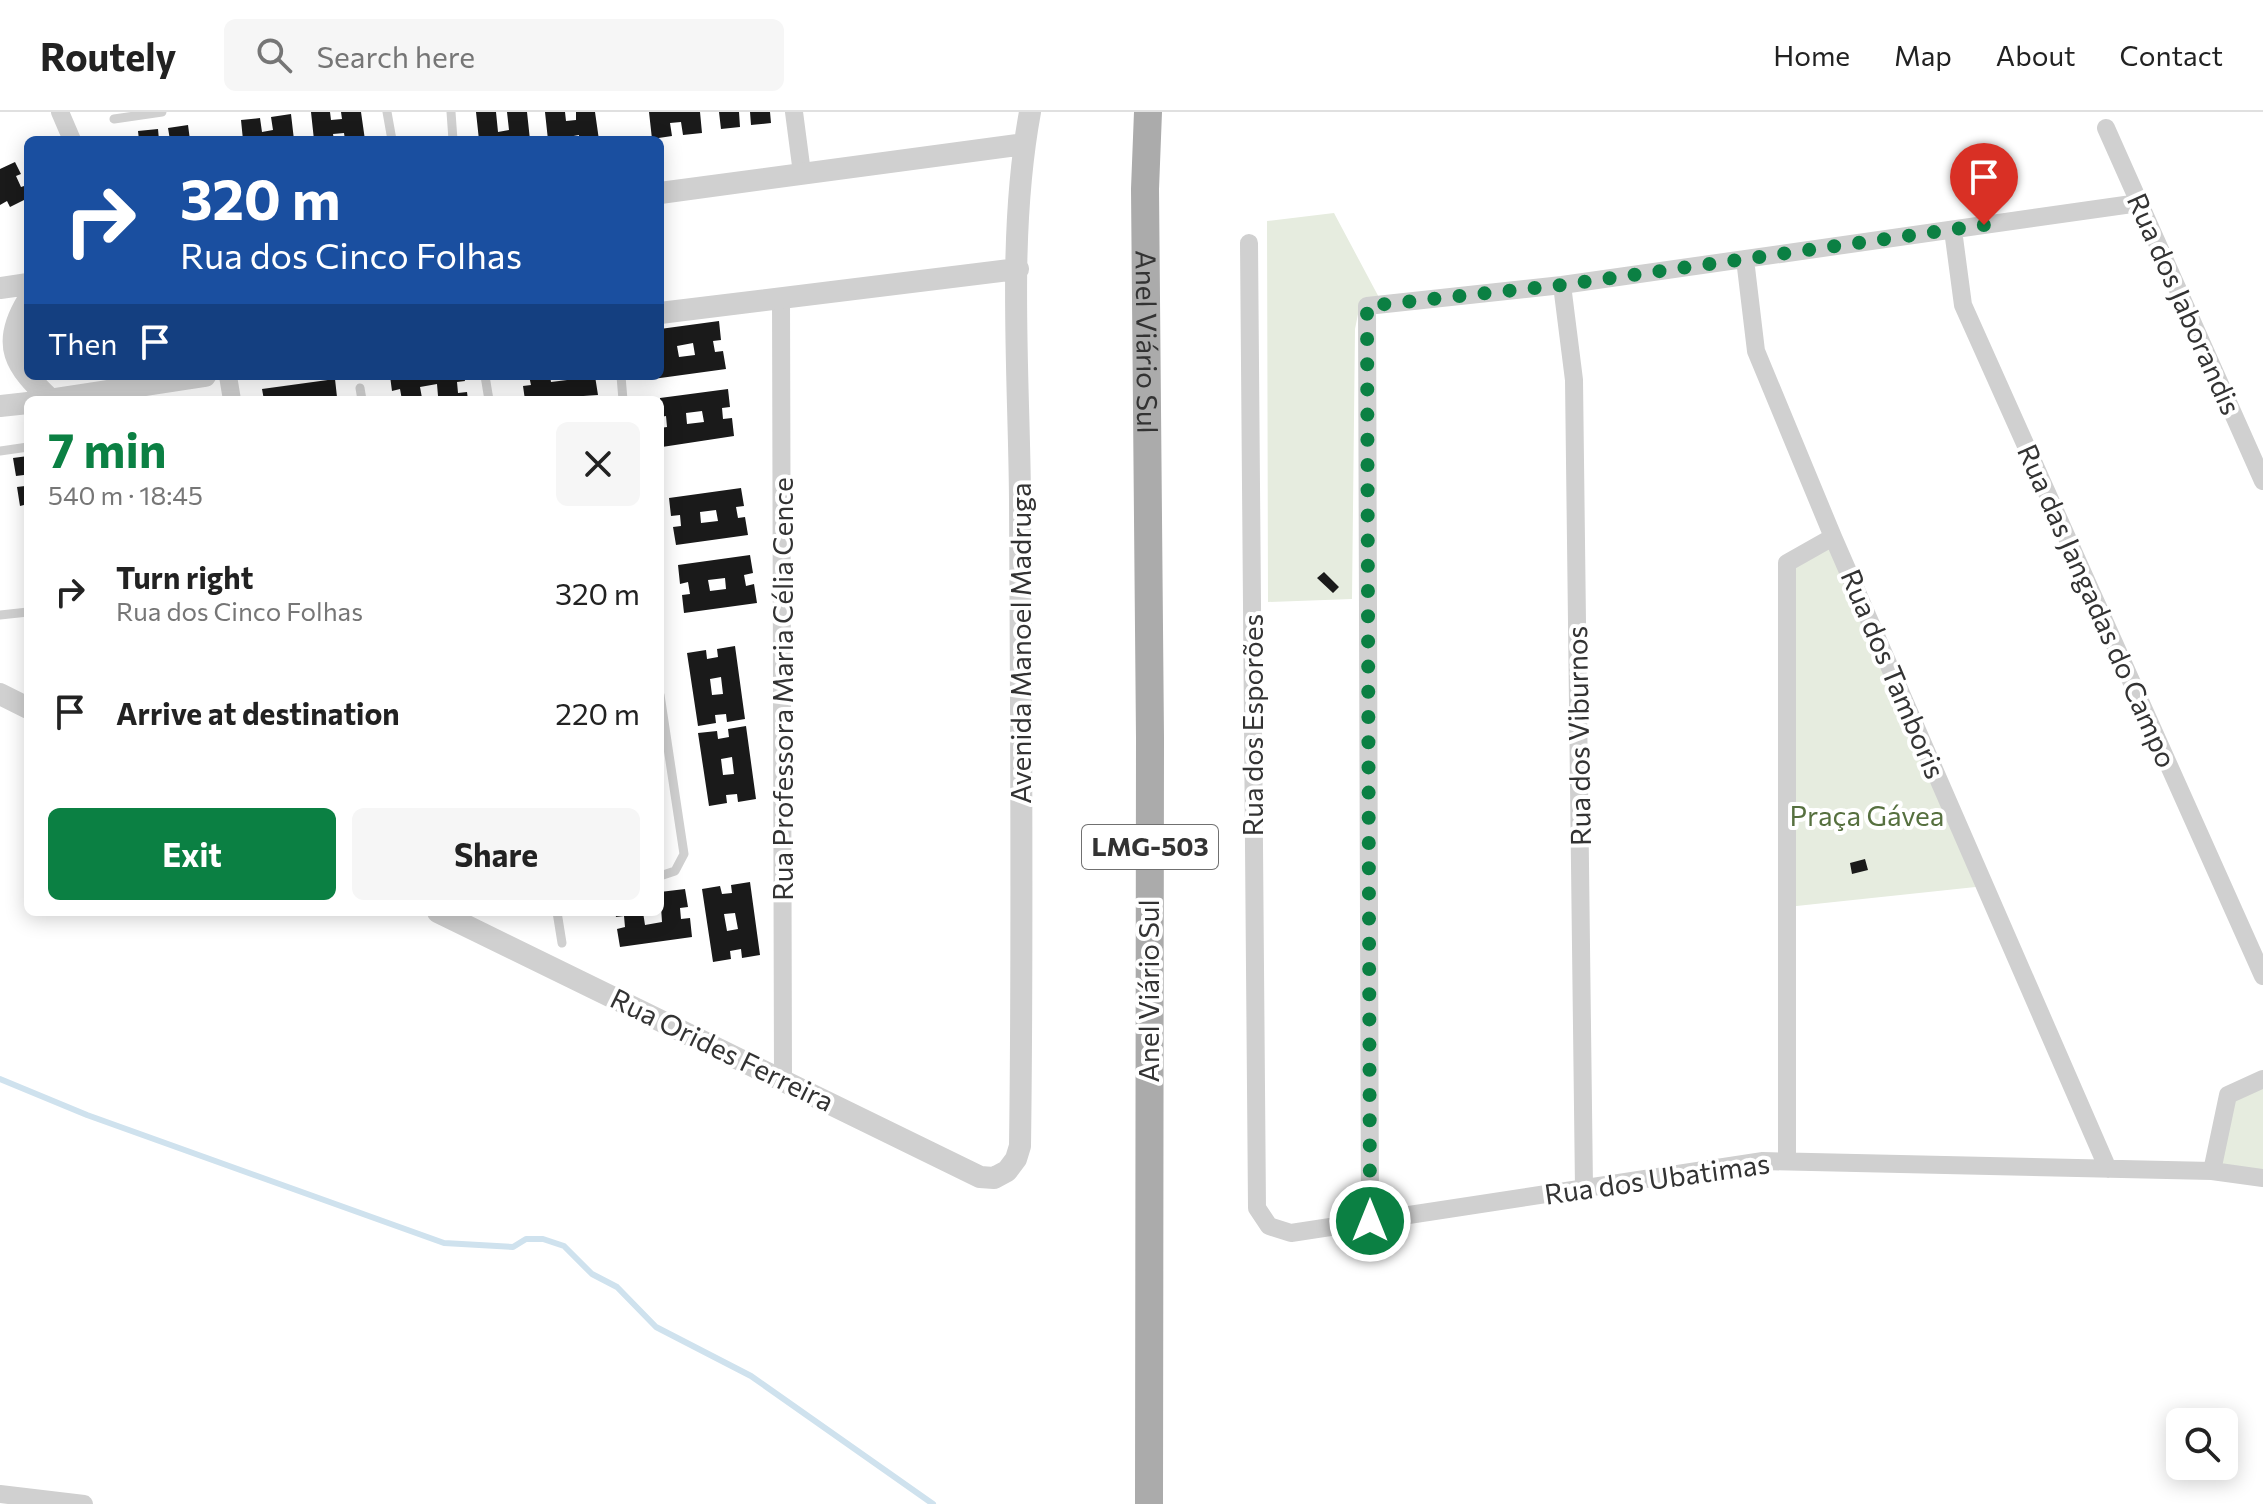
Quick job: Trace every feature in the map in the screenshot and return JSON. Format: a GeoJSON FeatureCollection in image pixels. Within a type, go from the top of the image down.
{"type":"FeatureCollection","features":[{"type":"Feature","properties":{"kind":"main road","name":"Anel Viário Sul"},"geometry":{"type":"LineString","coordinates":[[1130,112],[1145,189]]}},
{"type":"Feature","properties":{"kind":"main road","name":"Anel Viário Sul"},"geometry":{"type":"LineString","coordinates":[[1148,112],[1145,189],[1150,738],[1149,1504]]}},
{"type":"Feature","properties":{"kind":"street"},"geometry":{"type":"LineString","coordinates":[[60,112],[70,136]]}},
{"type":"Feature","properties":{"kind":"street"},"geometry":{"type":"LineString","coordinates":[[794,112],[802,173]]}},
{"type":"Feature","properties":{"kind":"street","name":"Avenida Manoel Madruga"},"geometry":{"type":"LineString","coordinates":[[1007,1171],[1016,1159],[1021,1130],[1023,911],[1018,269],[1024,144],[1030,112]]}},
{"type":"Feature","properties":{"kind":"street","name":"Rua dos Jaborandis"},"geometry":{"type":"LineString","coordinates":[[2106,128],[2263,481]]}},
{"type":"Feature","properties":{"kind":"street"},"geometry":{"type":"LineString","coordinates":[[664,192],[1024,144]]}},
{"type":"Feature","properties":{"kind":"street"},"geometry":{"type":"LineString","coordinates":[[1370,1221],[1367,306],[1562,285],[2139,203]]}},
{"type":"Feature","properties":{"kind":"street","name":"Rua das Jangadas do Campo"},"geometry":{"type":"LineString","coordinates":[[1953,230],[1963,305],[2263,976]]}},
{"type":"Feature","properties":{"kind":"street","name":"Rua dos Esporões"},"geometry":{"type":"LineString","coordinates":[[1249,243],[1257,1208]]}},
{"type":"Feature","properties":{"kind":"street","name":"Rua dos Tamboris"},"geometry":{"type":"LineString","coordinates":[[1745,259],[1756,351],[1833,537],[2108,1169]]}},
{"type":"Feature","properties":{"kind":"street"},"geometry":{"type":"LineString","coordinates":[[664,313],[1018,269]]}},
{"type":"Feature","properties":{"kind":"street"},"geometry":{"type":"LineString","coordinates":[[0,288],[24,285]]}},
{"type":"Feature","properties":{"kind":"street","name":"Rua dos Viburnos"},"geometry":{"type":"LineString","coordinates":[[1562,285],[1574,380],[1584,1188]]}},
{"type":"Feature","properties":{"kind":"street","name":"Rua Professora Maria Célia Cence"},"geometry":{"type":"LineString","coordinates":[[781,298],[783,1080]]}},
{"type":"Feature","properties":{"kind":"street"},"geometry":{"type":"LineString","coordinates":[[24,308],[12,332],[11,348],[24,372]]}},
{"type":"Feature","properties":{"kind":"street"},"geometry":{"type":"LineString","coordinates":[[31,380],[46,396]]}},
{"type":"Feature","properties":{"kind":"street"},"geometry":{"type":"LineString","coordinates":[[76,396],[179,380]]}},
{"type":"Feature","properties":{"kind":"street"},"geometry":{"type":"LineString","coordinates":[[0,406],[24,403]]}},
{"type":"Feature","properties":{"kind":"street"},"geometry":{"type":"LineString","coordinates":[[1787,1161],[1787,563],[1833,537]]}},
{"type":"Feature","properties":{"kind":"street"},"geometry":{"type":"LineString","coordinates":[[0,694],[24,706]]}},
{"type":"Feature","properties":{"kind":"street","name":"Rua Orides Ferreira"},"geometry":{"type":"LineString","coordinates":[[446,916],[980,1177],[994,1178],[1007,1171]]}},
{"type":"Feature","properties":{"kind":"street"},"geometry":{"type":"LineString","coordinates":[[2212,1171],[2228,1095],[2263,1079]]}},
{"type":"Feature","properties":{"kind":"street","name":"Rua dos Ubatimas"},"geometry":{"type":"LineString","coordinates":[[1257,1208],[1261,1219],[1279,1232],[1763,1161],[2212,1171],[2263,1178]]}},
{"type":"Feature","properties":{"kind":"street"},"geometry":{"type":"LineString","coordinates":[[0,1494],[84,1504]]}},
{"type":"Feature","properties":{"kind":"lane"},"geometry":{"type":"LineString","coordinates":[[114,119],[162,112]]}},
{"type":"Feature","properties":{"kind":"lane"},"geometry":{"type":"LineString","coordinates":[[387,112],[391,136]]}},
{"type":"Feature","properties":{"kind":"lane"},"geometry":{"type":"LineString","coordinates":[[451,112],[453,136]]}},
{"type":"Feature","properties":{"kind":"lane"},"geometry":{"type":"LineString","coordinates":[[360,388],[361,396]]}},
{"type":"Feature","properties":{"kind":"lane"},"geometry":{"type":"LineString","coordinates":[[0,451],[24,448]]}},
{"type":"Feature","properties":{"kind":"lane"},"geometry":{"type":"LineString","coordinates":[[0,615],[24,612]]}},
{"type":"Feature","properties":{"kind":"lane"},"geometry":{"type":"LineString","coordinates":[[664,726],[684,854],[675,871],[664,875]]}},
{"type":"Feature","properties":{"kind":"lane"},"geometry":{"type":"LineString","coordinates":[[558,916],[562,943]]}},
{"type":"Feature","properties":{"kind":"green space"},"geometry":{"type":"Polygon","coordinates":[[[1334,213],[1383,305],[1358,314],[1355,329],[1352,599],[1268,602],[1267,221],[1334,213]]]}},
{"type":"Feature","properties":{"kind":"green space","name":"Praça Gávea"},"geometry":{"type":"Polygon","coordinates":[[[1833,537],[1985,886],[1787,907],[1787,563],[1833,537]]]}},
{"type":"Feature","properties":{"kind":"green space"},"geometry":{"type":"Polygon","coordinates":[[[2263,1079],[2263,1178],[2212,1171],[2228,1095],[2263,1079]]]}},
{"type":"Feature","properties":{"kind":"building"},"geometry":{"type":"Polygon","coordinates":[[[311,112],[330,112],[331,120],[342,119],[341,112],[361,112],[364,136],[344,136],[344,133],[314,136],[311,112]]]}},
{"type":"Feature","properties":{"kind":"building"},"geometry":{"type":"Polygon","coordinates":[[[476,112],[496,112],[498,132],[509,130],[507,112],[527,112],[530,136],[479,136],[476,112]]]}},
{"type":"Feature","properties":{"kind":"building"},"geometry":{"type":"Polygon","coordinates":[[[545,112],[565,112],[566,121],[576,120],[576,112],[595,112],[598,136],[548,136],[545,112]]]}},
{"type":"Feature","properties":{"kind":"building"},"geometry":{"type":"Polygon","coordinates":[[[649,112],[700,112],[702,133],[683,135],[681,122],[670,123],[672,136],[652,136],[649,112]]]}},
{"type":"Feature","properties":{"kind":"building"},"geometry":{"type":"Polygon","coordinates":[[[719,112],[739,112],[740,127],[721,129],[719,112]]]}},
{"type":"Feature","properties":{"kind":"building"},"geometry":{"type":"Polygon","coordinates":[[[750,112],[770,112],[771,123],[751,125],[750,112]]]}},
{"type":"Feature","properties":{"kind":"building"},"geometry":{"type":"Polygon","coordinates":[[[291,114],[294,136],[243,136],[241,120],[260,118],[262,132],[273,130],[271,117],[291,114]]]}},
{"type":"Feature","properties":{"kind":"building"},"geometry":{"type":"Polygon","coordinates":[[[188,125],[189,136],[169,136],[168,128],[188,125]]]}},
{"type":"Feature","properties":{"kind":"building"},"geometry":{"type":"Polygon","coordinates":[[[158,129],[159,136],[139,136],[138,131],[158,129]]]}},
{"type":"Feature","properties":{"kind":"building"},"geometry":{"type":"Polygon","coordinates":[[[15,162],[21,174],[16,176],[21,187],[24,186],[24,200],[10,207],[7,201],[0,205],[0,169],[15,162]]]}},
{"type":"Feature","properties":{"kind":"building"},"geometry":{"type":"Polygon","coordinates":[[[719,321],[721,340],[713,341],[715,352],[723,351],[726,369],[664,377],[664,328],[719,321]],[[693,343],[677,346],[679,357],[695,355],[693,343]]]}},
{"type":"Feature","properties":{"kind":"building"},"geometry":{"type":"Polygon","coordinates":[[[335,380],[337,396],[263,396],[262,389],[335,380]]]}},
{"type":"Feature","properties":{"kind":"building"},"geometry":{"type":"Polygon","coordinates":[[[391,380],[465,380],[457,382],[458,393],[467,392],[468,396],[438,396],[437,384],[420,387],[422,396],[401,396],[400,389],[392,391],[391,380]]]}},
{"type":"Feature","properties":{"kind":"building"},"geometry":{"type":"Polygon","coordinates":[[[530,380],[596,380],[598,395],[524,396],[523,386],[531,385],[530,380]]]}},
{"type":"Feature","properties":{"kind":"building"},"geometry":{"type":"Polygon","coordinates":[[[728,389],[730,407],[722,408],[723,419],[732,418],[734,436],[664,447],[664,397],[728,389]],[[702,411],[686,413],[687,424],[704,422],[702,411]]]}},
{"type":"Feature","properties":{"kind":"building"},"geometry":{"type":"Polygon","coordinates":[[[24,457],[24,475],[16,476],[13,458],[24,457]]]}},
{"type":"Feature","properties":{"kind":"building"},"geometry":{"type":"Polygon","coordinates":[[[24,486],[24,505],[20,506],[17,487],[24,486]]]}},
{"type":"Feature","properties":{"kind":"building"},"geometry":{"type":"Polygon","coordinates":[[[741,488],[744,506],[736,507],[738,518],[745,517],[748,535],[676,545],[673,527],[681,526],[680,515],[671,516],[669,498],[741,488]],[[716,510],[700,512],[701,523],[718,521],[716,510]]]}},
{"type":"Feature","properties":{"kind":"building"},"geometry":{"type":"Polygon","coordinates":[[[750,555],[753,573],[744,575],[746,586],[754,584],[757,603],[684,613],[682,595],[690,594],[688,582],[680,584],[678,565],[750,555]],[[725,578],[708,580],[710,591],[726,589],[725,578]]]}},
{"type":"Feature","properties":{"kind":"building"},"geometry":{"type":"Polygon","coordinates":[[[1324,572],[1339,587],[1333,593],[1317,578],[1324,572]]]}},
{"type":"Feature","properties":{"kind":"building"},"geometry":{"type":"Polygon","coordinates":[[[735,646],[745,719],[727,722],[726,714],[715,715],[716,723],[698,726],[687,653],[706,650],[707,659],[718,657],[717,649],[735,646]],[[721,677],[710,679],[712,695],[723,694],[721,677]]]}},
{"type":"Feature","properties":{"kind":"building"},"geometry":{"type":"Polygon","coordinates":[[[746,726],[756,799],[738,802],[737,794],[726,795],[727,803],[709,806],[698,733],[717,731],[718,739],[729,737],[728,729],[746,726]],[[732,757],[721,759],[723,775],[734,774],[732,757]]]}},
{"type":"Feature","properties":{"kind":"building"},"geometry":{"type":"Polygon","coordinates":[[[1865,859],[1868,870],[1852,874],[1850,863],[1865,859]]]}},
{"type":"Feature","properties":{"kind":"building"},"geometry":{"type":"Polygon","coordinates":[[[750,882],[760,955],[742,958],[741,949],[730,951],[731,959],[713,962],[702,889],[720,886],[722,894],[732,893],[731,885],[750,882]],[[735,913],[724,914],[727,931],[738,929],[735,913]]]}},
{"type":"Feature","properties":{"kind":"building"},"geometry":{"type":"Polygon","coordinates":[[[685,889],[688,907],[680,908],[681,919],[690,918],[692,937],[620,947],[617,929],[625,927],[624,916],[644,916],[645,925],[662,922],[664,892],[685,889]]]}},
{"type":"Feature","properties":{"kind":"waterway"},"geometry":{"type":"LineString","coordinates":[[0,1079],[87,1115],[444,1243],[513,1247],[526,1239],[543,1239],[564,1246],[592,1274],[617,1287],[656,1327],[751,1376],[933,1504]]}},
{"type":"Feature","properties":{"kind":"route"},"geometry":{"type":"LineString","coordinates":[[1370,1221],[1367,306],[1562,285],[1984,225]]}}]}
